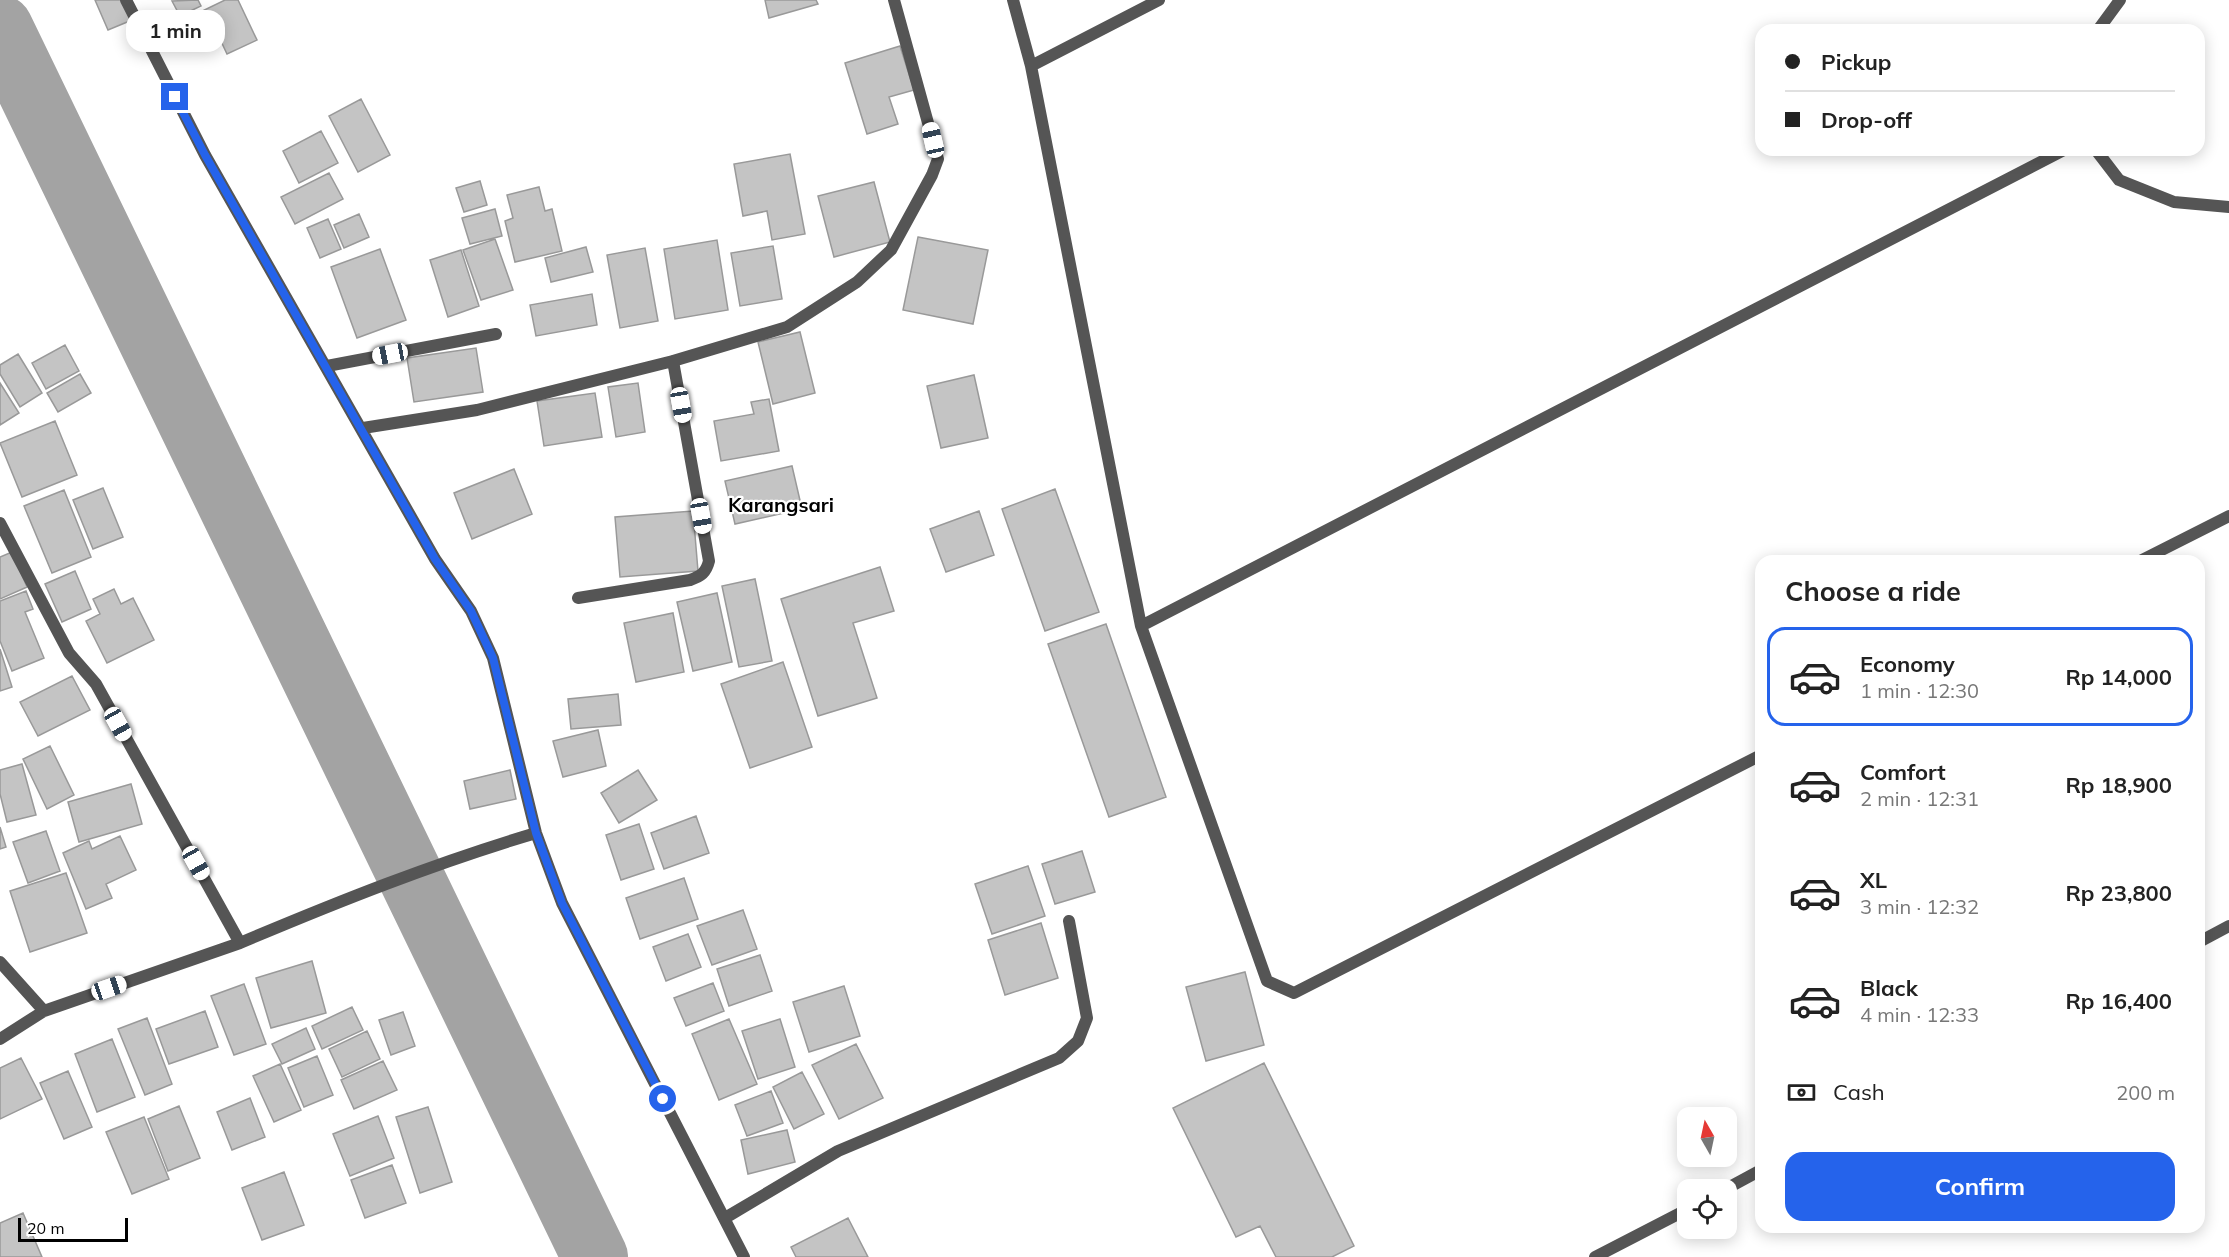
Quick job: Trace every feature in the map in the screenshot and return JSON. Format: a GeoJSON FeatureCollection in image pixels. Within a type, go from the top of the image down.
{"type":"FeatureCollection","features":[{"type":"Feature","properties":{"kind":"street"},"geometry":{"type":"LineString","coordinates":[[126,0],[205,155],[363,428],[435,559],[471,611],[493,658],[536,833],[562,903],[744,1257]]}},
{"type":"Feature","properties":{"kind":"street"},"geometry":{"type":"LineString","coordinates":[[363,428],[477,410],[673,361],[788,327],[857,282],[891,250],[932,175],[938,159],[894,0]]}},
{"type":"Feature","properties":{"kind":"street"},"geometry":{"type":"LineString","coordinates":[[1013,0],[1031,66],[1141,626],[1267,981],[1294,993],[1755,758]]}},
{"type":"Feature","properties":{"kind":"street"},"geometry":{"type":"LineString","coordinates":[[1031,66],[1159,0]]}},
{"type":"Feature","properties":{"kind":"street"},"geometry":{"type":"LineString","coordinates":[[2102,24],[2120,0]]}},
{"type":"Feature","properties":{"kind":"street"},"geometry":{"type":"LineString","coordinates":[[1141,626],[2052,156]]}},
{"type":"Feature","properties":{"kind":"street"},"geometry":{"type":"LineString","coordinates":[[2101,156],[2119,180],[2174,202],[2229,207]]}},
{"type":"Feature","properties":{"kind":"street"},"geometry":{"type":"LineString","coordinates":[[327,366],[496,334]]}},
{"type":"Feature","properties":{"kind":"street"},"geometry":{"type":"LineString","coordinates":[[578,598],[690,580],[700,576],[706,570],[709,561],[673,361]]}},
{"type":"Feature","properties":{"kind":"street"},"geometry":{"type":"LineString","coordinates":[[2152,555],[2229,516]]}},
{"type":"Feature","properties":{"kind":"street"},"geometry":{"type":"LineString","coordinates":[[0,523],[69,653],[96,684],[240,943]]}},
{"type":"Feature","properties":{"kind":"street"},"geometry":{"type":"LineString","coordinates":[[0,1039],[44,1011],[240,943],[322,908],[473,852],[536,833]]}},
{"type":"Feature","properties":{"kind":"street"},"geometry":{"type":"LineString","coordinates":[[724,1218],[838,1151],[1059,1058],[1078,1041],[1087,1018],[1069,921]]}},
{"type":"Feature","properties":{"kind":"street"},"geometry":{"type":"LineString","coordinates":[[2205,939],[2229,926]]}},
{"type":"Feature","properties":{"kind":"street"},"geometry":{"type":"LineString","coordinates":[[0,962],[44,1011]]}},
{"type":"Feature","properties":{"kind":"street"},"geometry":{"type":"LineString","coordinates":[[1737,1183],[1755,1173]]}},
{"type":"Feature","properties":{"kind":"street"},"geometry":{"type":"LineString","coordinates":[[1595,1257],[1677,1215]]}},
{"type":"Feature","properties":{"kind":"building"},"geometry":{"type":"Polygon","coordinates":[[[95,0],[123,0],[132,20],[108,30],[95,0]]]}},
{"type":"Feature","properties":{"kind":"building"},"geometry":{"type":"Polygon","coordinates":[[[198,0],[201,6],[180,16],[172,1],[198,0]]]}},
{"type":"Feature","properties":{"kind":"building"},"geometry":{"type":"Polygon","coordinates":[[[225,0],[238,0],[257,40],[227,54],[219,37],[211,41],[198,13],[225,0]]]}},
{"type":"Feature","properties":{"kind":"building"},"geometry":{"type":"Polygon","coordinates":[[[765,0],[816,0],[818,4],[769,18],[765,0]]]}},
{"type":"Feature","properties":{"kind":"building"},"geometry":{"type":"Polygon","coordinates":[[[900,46],[914,90],[889,97],[898,124],[867,134],[845,63],[900,46]]]}},
{"type":"Feature","properties":{"kind":"building"},"geometry":{"type":"Polygon","coordinates":[[[361,99],[390,155],[358,172],[329,116],[361,99]]]}},
{"type":"Feature","properties":{"kind":"building"},"geometry":{"type":"Polygon","coordinates":[[[321,131],[338,163],[299,183],[283,151],[321,131]]]}},
{"type":"Feature","properties":{"kind":"building"},"geometry":{"type":"Polygon","coordinates":[[[790,154],[805,234],[772,240],[767,211],[743,216],[734,164],[790,154]]]}},
{"type":"Feature","properties":{"kind":"building"},"geometry":{"type":"Polygon","coordinates":[[[329,173],[343,199],[295,224],[281,197],[329,173]]]}},
{"type":"Feature","properties":{"kind":"building"},"geometry":{"type":"Polygon","coordinates":[[[480,181],[487,205],[464,212],[456,188],[480,181]]]}},
{"type":"Feature","properties":{"kind":"building"},"geometry":{"type":"Polygon","coordinates":[[[874,182],[890,242],[834,257],[818,196],[874,182]]]}},
{"type":"Feature","properties":{"kind":"building"},"geometry":{"type":"Polygon","coordinates":[[[539,187],[545,211],[552,209],[562,251],[515,262],[505,221],[513,218],[507,195],[539,187]]]}},
{"type":"Feature","properties":{"kind":"building"},"geometry":{"type":"Polygon","coordinates":[[[495,209],[502,236],[470,244],[462,218],[495,209]]]}},
{"type":"Feature","properties":{"kind":"building"},"geometry":{"type":"Polygon","coordinates":[[[359,214],[369,237],[344,248],[334,225],[359,214]]]}},
{"type":"Feature","properties":{"kind":"building"},"geometry":{"type":"Polygon","coordinates":[[[328,219],[341,249],[320,258],[307,228],[328,219]]]}},
{"type":"Feature","properties":{"kind":"building"},"geometry":{"type":"Polygon","coordinates":[[[918,237],[988,250],[973,324],[903,310],[918,237]]]}},
{"type":"Feature","properties":{"kind":"building"},"geometry":{"type":"Polygon","coordinates":[[[495,239],[513,290],[481,300],[463,250],[495,239]]]}},
{"type":"Feature","properties":{"kind":"building"},"geometry":{"type":"Polygon","coordinates":[[[717,240],[728,310],[675,319],[664,249],[717,240]]]}},
{"type":"Feature","properties":{"kind":"building"},"geometry":{"type":"Polygon","coordinates":[[[773,246],[782,299],[740,306],[731,253],[773,246]]]}},
{"type":"Feature","properties":{"kind":"building"},"geometry":{"type":"Polygon","coordinates":[[[586,247],[593,272],[551,282],[545,258],[586,247]]]}},
{"type":"Feature","properties":{"kind":"building"},"geometry":{"type":"Polygon","coordinates":[[[645,248],[658,321],[620,328],[607,255],[645,248]]]}},
{"type":"Feature","properties":{"kind":"building"},"geometry":{"type":"Polygon","coordinates":[[[380,249],[406,320],[357,338],[331,267],[380,249]]]}},
{"type":"Feature","properties":{"kind":"building"},"geometry":{"type":"Polygon","coordinates":[[[461,250],[479,306],[448,317],[430,260],[461,250]]]}},
{"type":"Feature","properties":{"kind":"building"},"geometry":{"type":"Polygon","coordinates":[[[592,294],[597,325],[536,336],[530,305],[592,294]]]}},
{"type":"Feature","properties":{"kind":"building"},"geometry":{"type":"Polygon","coordinates":[[[800,332],[815,393],[773,404],[758,342],[800,332]]]}},
{"type":"Feature","properties":{"kind":"building"},"geometry":{"type":"Polygon","coordinates":[[[65,345],[79,371],[46,389],[32,363],[65,345]]]}},
{"type":"Feature","properties":{"kind":"building"},"geometry":{"type":"Polygon","coordinates":[[[476,348],[483,392],[414,402],[407,358],[476,348]]]}},
{"type":"Feature","properties":{"kind":"building"},"geometry":{"type":"Polygon","coordinates":[[[18,354],[42,393],[20,407],[0,374],[0,365],[18,354]]]}},
{"type":"Feature","properties":{"kind":"building"},"geometry":{"type":"Polygon","coordinates":[[[80,374],[91,393],[58,412],[47,393],[80,374]]]}},
{"type":"Feature","properties":{"kind":"building"},"geometry":{"type":"Polygon","coordinates":[[[974,375],[988,438],[941,448],[927,386],[974,375]]]}},
{"type":"Feature","properties":{"kind":"building"},"geometry":{"type":"Polygon","coordinates":[[[0,383],[19,413],[0,425],[0,383]]]}},
{"type":"Feature","properties":{"kind":"building"},"geometry":{"type":"Polygon","coordinates":[[[638,383],[645,432],[616,437],[608,387],[638,383]]]}},
{"type":"Feature","properties":{"kind":"building"},"geometry":{"type":"Polygon","coordinates":[[[595,393],[602,437],[544,446],[537,401],[595,393]]]}},
{"type":"Feature","properties":{"kind":"building"},"geometry":{"type":"Polygon","coordinates":[[[769,399],[779,451],[721,461],[714,421],[754,414],[751,402],[769,399]]]}},
{"type":"Feature","properties":{"kind":"building"},"geometry":{"type":"Polygon","coordinates":[[[55,421],[77,475],[22,497],[0,443],[55,421]]]}},
{"type":"Feature","properties":{"kind":"building"},"geometry":{"type":"Polygon","coordinates":[[[792,466],[802,509],[735,524],[725,481],[792,466]]]}},
{"type":"Feature","properties":{"kind":"building"},"geometry":{"type":"Polygon","coordinates":[[[514,469],[532,514],[472,539],[454,493],[514,469]]]}},
{"type":"Feature","properties":{"kind":"building"},"geometry":{"type":"Polygon","coordinates":[[[103,488],[123,537],[93,549],[73,500],[103,488]]]}},
{"type":"Feature","properties":{"kind":"building"},"geometry":{"type":"Polygon","coordinates":[[[1055,489],[1099,612],[1045,631],[1002,509],[1055,489]]]}},
{"type":"Feature","properties":{"kind":"building"},"geometry":{"type":"Polygon","coordinates":[[[64,490],[91,557],[52,573],[24,506],[64,490]]]}},
{"type":"Feature","properties":{"kind":"building"},"geometry":{"type":"Polygon","coordinates":[[[693,511],[698,571],[620,577],[615,517],[693,511]]]}},
{"type":"Feature","properties":{"kind":"building"},"geometry":{"type":"Polygon","coordinates":[[[979,511],[994,555],[946,572],[930,529],[979,511]]]}},
{"type":"Feature","properties":{"kind":"building"},"geometry":{"type":"Polygon","coordinates":[[[12,552],[27,587],[0,599],[0,557],[12,552]]]}},
{"type":"Feature","properties":{"kind":"building"},"geometry":{"type":"Polygon","coordinates":[[[880,567],[894,611],[853,623],[877,698],[818,716],[781,599],[880,567]]]}},
{"type":"Feature","properties":{"kind":"building"},"geometry":{"type":"Polygon","coordinates":[[[75,571],[91,609],[62,622],[45,584],[75,571]]]}},
{"type":"Feature","properties":{"kind":"building"},"geometry":{"type":"Polygon","coordinates":[[[755,579],[772,661],[739,667],[722,586],[755,579]]]}},
{"type":"Feature","properties":{"kind":"building"},"geometry":{"type":"Polygon","coordinates":[[[114,589],[121,604],[133,598],[154,640],[107,663],[86,621],[100,614],[93,599],[114,589]]]}},
{"type":"Feature","properties":{"kind":"building"},"geometry":{"type":"Polygon","coordinates":[[[26,591],[33,609],[25,612],[44,658],[12,671],[0,641],[0,601],[26,591]]]}},
{"type":"Feature","properties":{"kind":"building"},"geometry":{"type":"Polygon","coordinates":[[[717,593],[732,662],[693,671],[677,602],[717,593]]]}},
{"type":"Feature","properties":{"kind":"building"},"geometry":{"type":"Polygon","coordinates":[[[673,613],[684,672],[636,682],[624,623],[673,613]]]}},
{"type":"Feature","properties":{"kind":"building"},"geometry":{"type":"Polygon","coordinates":[[[1106,624],[1166,797],[1109,817],[1048,644],[1106,624]]]}},
{"type":"Feature","properties":{"kind":"building"},"geometry":{"type":"Polygon","coordinates":[[[0,649],[12,687],[0,691],[0,649]]]}},
{"type":"Feature","properties":{"kind":"building"},"geometry":{"type":"Polygon","coordinates":[[[783,662],[812,747],[750,768],[721,684],[783,662]]]}},
{"type":"Feature","properties":{"kind":"building"},"geometry":{"type":"Polygon","coordinates":[[[72,676],[90,710],[38,736],[20,702],[72,676]]]}},
{"type":"Feature","properties":{"kind":"building"},"geometry":{"type":"Polygon","coordinates":[[[618,694],[621,725],[571,729],[568,699],[618,694]]]}},
{"type":"Feature","properties":{"kind":"building"},"geometry":{"type":"Polygon","coordinates":[[[598,730],[606,766],[563,777],[553,741],[598,730]]]}},
{"type":"Feature","properties":{"kind":"building"},"geometry":{"type":"Polygon","coordinates":[[[50,746],[74,795],[47,809],[23,759],[50,746]]]}},
{"type":"Feature","properties":{"kind":"building"},"geometry":{"type":"Polygon","coordinates":[[[22,764],[36,815],[7,822],[0,794],[0,770],[22,764]]]}},
{"type":"Feature","properties":{"kind":"building"},"geometry":{"type":"Polygon","coordinates":[[[510,770],[516,799],[470,809],[464,781],[510,770]]]}},
{"type":"Feature","properties":{"kind":"building"},"geometry":{"type":"Polygon","coordinates":[[[638,770],[657,800],[619,823],[601,793],[638,770]]]}},
{"type":"Feature","properties":{"kind":"building"},"geometry":{"type":"Polygon","coordinates":[[[131,784],[142,824],[79,842],[68,802],[131,784]]]}},
{"type":"Feature","properties":{"kind":"building"},"geometry":{"type":"Polygon","coordinates":[[[696,816],[709,853],[664,869],[651,833],[696,816]]]}},
{"type":"Feature","properties":{"kind":"building"},"geometry":{"type":"Polygon","coordinates":[[[639,824],[654,869],[621,880],[606,835],[639,824]]]}},
{"type":"Feature","properties":{"kind":"building"},"geometry":{"type":"Polygon","coordinates":[[[0,827],[6,847],[0,849],[0,827]]]}},
{"type":"Feature","properties":{"kind":"building"},"geometry":{"type":"Polygon","coordinates":[[[46,831],[60,871],[28,883],[13,842],[46,831]]]}},
{"type":"Feature","properties":{"kind":"building"},"geometry":{"type":"Polygon","coordinates":[[[120,836],[136,870],[106,884],[112,898],[86,909],[63,853],[89,841],[92,849],[120,836]]]}},
{"type":"Feature","properties":{"kind":"building"},"geometry":{"type":"Polygon","coordinates":[[[1082,851],[1095,892],[1055,904],[1042,864],[1082,851]]]}},
{"type":"Feature","properties":{"kind":"building"},"geometry":{"type":"Polygon","coordinates":[[[1028,866],[1045,916],[992,934],[975,884],[1028,866]]]}},
{"type":"Feature","properties":{"kind":"building"},"geometry":{"type":"Polygon","coordinates":[[[66,873],[87,933],[30,952],[10,891],[66,873]]]}},
{"type":"Feature","properties":{"kind":"building"},"geometry":{"type":"Polygon","coordinates":[[[684,878],[698,919],[640,939],[626,898],[684,878]]]}},
{"type":"Feature","properties":{"kind":"building"},"geometry":{"type":"Polygon","coordinates":[[[743,910],[757,949],[712,965],[697,926],[743,910]]]}},
{"type":"Feature","properties":{"kind":"building"},"geometry":{"type":"Polygon","coordinates":[[[1041,923],[1058,978],[1005,995],[988,940],[1041,923]]]}},
{"type":"Feature","properties":{"kind":"building"},"geometry":{"type":"Polygon","coordinates":[[[688,934],[701,967],[666,981],[653,947],[688,934]]]}},
{"type":"Feature","properties":{"kind":"building"},"geometry":{"type":"Polygon","coordinates":[[[760,955],[772,991],[729,1006],[717,969],[760,955]]]}},
{"type":"Feature","properties":{"kind":"building"},"geometry":{"type":"Polygon","coordinates":[[[312,961],[326,1013],[271,1028],[256,978],[312,961]]]}},
{"type":"Feature","properties":{"kind":"building"},"geometry":{"type":"Polygon","coordinates":[[[1245,972],[1264,1045],[1206,1061],[1186,987],[1245,972]]]}},
{"type":"Feature","properties":{"kind":"building"},"geometry":{"type":"Polygon","coordinates":[[[713,983],[724,1011],[686,1026],[674,998],[713,983]]]}},
{"type":"Feature","properties":{"kind":"building"},"geometry":{"type":"Polygon","coordinates":[[[244,984],[266,1044],[234,1055],[211,996],[244,984]]]}},
{"type":"Feature","properties":{"kind":"building"},"geometry":{"type":"Polygon","coordinates":[[[844,986],[860,1036],[809,1052],[793,1002],[844,986]]]}},
{"type":"Feature","properties":{"kind":"building"},"geometry":{"type":"Polygon","coordinates":[[[352,1007],[363,1030],[322,1049],[312,1026],[352,1007]]]}},
{"type":"Feature","properties":{"kind":"building"},"geometry":{"type":"Polygon","coordinates":[[[205,1011],[218,1047],[169,1064],[156,1029],[205,1011]]]}},
{"type":"Feature","properties":{"kind":"building"},"geometry":{"type":"Polygon","coordinates":[[[403,1012],[415,1046],[391,1055],[379,1020],[403,1012]]]}},
{"type":"Feature","properties":{"kind":"building"},"geometry":{"type":"Polygon","coordinates":[[[147,1018],[172,1084],[145,1095],[118,1029],[147,1018]]]}},
{"type":"Feature","properties":{"kind":"building"},"geometry":{"type":"Polygon","coordinates":[[[729,1019],[757,1084],[719,1100],[692,1034],[729,1019]]]}},
{"type":"Feature","properties":{"kind":"building"},"geometry":{"type":"Polygon","coordinates":[[[780,1019],[795,1067],[758,1079],[742,1031],[780,1019]]]}},
{"type":"Feature","properties":{"kind":"building"},"geometry":{"type":"Polygon","coordinates":[[[306,1028],[315,1049],[282,1064],[272,1044],[306,1028]]]}},
{"type":"Feature","properties":{"kind":"building"},"geometry":{"type":"Polygon","coordinates":[[[367,1031],[380,1059],[342,1077],[329,1049],[367,1031]]]}},
{"type":"Feature","properties":{"kind":"building"},"geometry":{"type":"Polygon","coordinates":[[[112,1039],[135,1097],[97,1112],[75,1054],[112,1039]]]}},
{"type":"Feature","properties":{"kind":"building"},"geometry":{"type":"Polygon","coordinates":[[[856,1044],[883,1098],[839,1119],[812,1065],[856,1044]]]}},
{"type":"Feature","properties":{"kind":"building"},"geometry":{"type":"Polygon","coordinates":[[[317,1056],[333,1095],[304,1107],[288,1068],[317,1056]]]}},
{"type":"Feature","properties":{"kind":"building"},"geometry":{"type":"Polygon","coordinates":[[[21,1058],[42,1099],[0,1119],[0,1068],[21,1058]]]}},
{"type":"Feature","properties":{"kind":"building"},"geometry":{"type":"Polygon","coordinates":[[[383,1061],[397,1090],[354,1109],[341,1080],[383,1061]]]}},
{"type":"Feature","properties":{"kind":"building"},"geometry":{"type":"Polygon","coordinates":[[[1264,1063],[1354,1246],[1332,1257],[1276,1257],[1260,1226],[1236,1237],[1173,1108],[1264,1063]]]}},
{"type":"Feature","properties":{"kind":"building"},"geometry":{"type":"Polygon","coordinates":[[[280,1064],[301,1110],[274,1122],[253,1076],[280,1064]]]}},
{"type":"Feature","properties":{"kind":"building"},"geometry":{"type":"Polygon","coordinates":[[[68,1071],[92,1127],[64,1139],[40,1083],[68,1071]]]}},
{"type":"Feature","properties":{"kind":"building"},"geometry":{"type":"Polygon","coordinates":[[[802,1072],[824,1114],[794,1129],[773,1087],[802,1072]]]}},
{"type":"Feature","properties":{"kind":"building"},"geometry":{"type":"Polygon","coordinates":[[[771,1091],[783,1123],[747,1136],[735,1105],[771,1091]]]}},
{"type":"Feature","properties":{"kind":"building"},"geometry":{"type":"Polygon","coordinates":[[[250,1098],[265,1137],[232,1150],[217,1112],[250,1098]]]}},
{"type":"Feature","properties":{"kind":"building"},"geometry":{"type":"Polygon","coordinates":[[[179,1106],[200,1158],[168,1171],[148,1119],[179,1106]]]}},
{"type":"Feature","properties":{"kind":"building"},"geometry":{"type":"Polygon","coordinates":[[[428,1107],[452,1182],[420,1193],[396,1117],[428,1107]]]}},
{"type":"Feature","properties":{"kind":"building"},"geometry":{"type":"Polygon","coordinates":[[[378,1116],[394,1158],[350,1176],[333,1134],[378,1116]]]}},
{"type":"Feature","properties":{"kind":"building"},"geometry":{"type":"Polygon","coordinates":[[[144,1117],[169,1179],[132,1194],[106,1132],[144,1117]]]}},
{"type":"Feature","properties":{"kind":"building"},"geometry":{"type":"Polygon","coordinates":[[[787,1130],[795,1162],[748,1174],[741,1140],[787,1130]]]}},
{"type":"Feature","properties":{"kind":"building"},"geometry":{"type":"Polygon","coordinates":[[[392,1165],[406,1203],[365,1218],[351,1180],[392,1165]]]}},
{"type":"Feature","properties":{"kind":"building"},"geometry":{"type":"Polygon","coordinates":[[[284,1172],[304,1225],[262,1240],[242,1188],[284,1172]]]}},
{"type":"Feature","properties":{"kind":"building"},"geometry":{"type":"Polygon","coordinates":[[[23,1213],[42,1257],[0,1257],[0,1223],[23,1213]]]}},
{"type":"Feature","properties":{"kind":"building"},"geometry":{"type":"Polygon","coordinates":[[[848,1218],[868,1257],[796,1257],[791,1247],[848,1218]]]}},
{"type":"Feature","properties":{"kind":"waterway"},"geometry":{"type":"LineString","coordinates":[[0,28],[595,1257]]}},
{"type":"Feature","properties":{"kind":"district","name":"Karangsari"},"geometry":{"type":"Point","coordinates":[781,505]}},
{"type":"Feature","properties":{"kind":"route"},"geometry":{"type":"LineString","coordinates":[[175,97],[205,155],[363,428],[435,559],[471,611],[493,658],[536,833],[562,903],[663,1099]]}}]}
